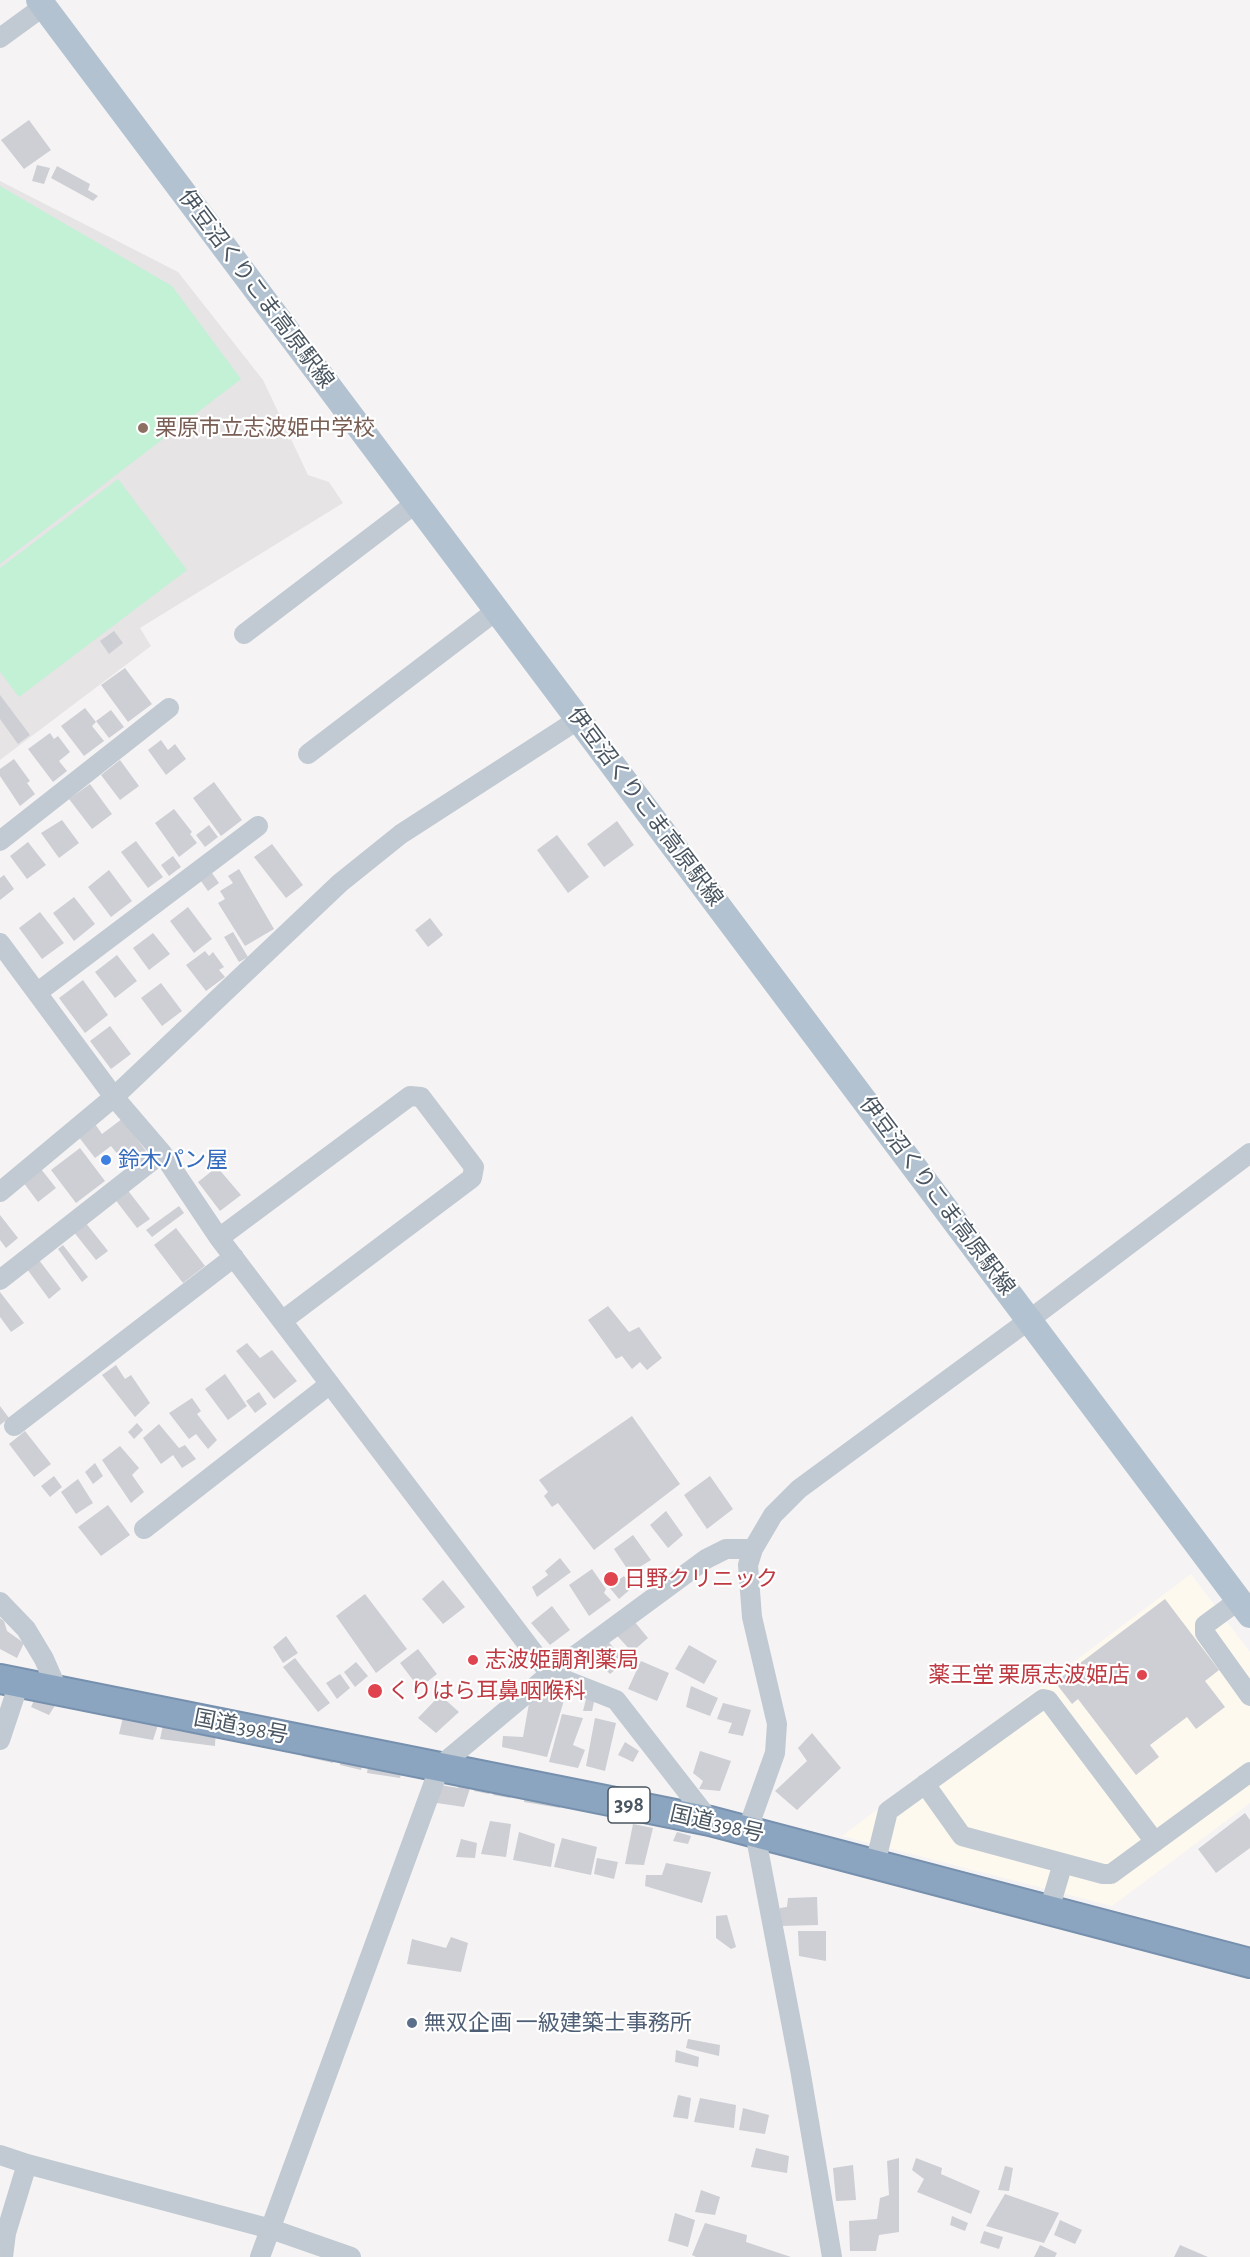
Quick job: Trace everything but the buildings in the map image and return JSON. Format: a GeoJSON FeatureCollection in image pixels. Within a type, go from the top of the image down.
{"type":"FeatureCollection","features":[{"type":"Feature","properties":{"kind":"highway","name":"国道398号"},"geometry":{"type":"LineString","coordinates":[[10,1681],[710,1821],[1250,1963]]}},
{"type":"Feature","properties":{"kind":"main road","name":"伊豆沼くりこま高原駅線"},"geometry":{"type":"LineString","coordinates":[[41,3],[1244,1607]]}},
{"type":"Feature","properties":{"kind":"street"},"geometry":{"type":"LineString","coordinates":[[0,38],[41,3]]}},
{"type":"Feature","properties":{"kind":"street"},"geometry":{"type":"LineString","coordinates":[[244,634],[416,503]]}},
{"type":"Feature","properties":{"kind":"street"},"geometry":{"type":"LineString","coordinates":[[308,754],[497,610]]}},
{"type":"Feature","properties":{"kind":"street"},"geometry":{"type":"LineString","coordinates":[[0,841],[169,708]]}},
{"type":"Feature","properties":{"kind":"street"},"geometry":{"type":"LineString","coordinates":[[0,1192],[114,1097],[340,883],[401,834],[579,719]]}},
{"type":"Feature","properties":{"kind":"street"},"geometry":{"type":"LineString","coordinates":[[38,992],[258,826]]}},
{"type":"Feature","properties":{"kind":"street"},"geometry":{"type":"LineString","coordinates":[[0,943],[114,1097],[162,1153],[219,1238],[550,1674],[616,1700],[710,1821]]}},
{"type":"Feature","properties":{"kind":"street"},"geometry":{"type":"LineString","coordinates":[[219,1238],[410,1096],[421,1097],[474,1167],[472,1178],[282,1321]]}},
{"type":"Feature","properties":{"kind":"street"},"geometry":{"type":"LineString","coordinates":[[0,1280],[162,1153]]}},
{"type":"Feature","properties":{"kind":"street"},"geometry":{"type":"LineString","coordinates":[[832,2257],[800,2068],[752,1817],[775,1753],[777,1724],[752,1617],[748,1565],[753,1549],[772,1515],[799,1489],[1029,1320],[1250,1153]]}},
{"type":"Feature","properties":{"kind":"street"},"geometry":{"type":"LineString","coordinates":[[14,1426],[234,1257]]}},
{"type":"Feature","properties":{"kind":"street"},"geometry":{"type":"LineString","coordinates":[[144,1529],[330,1384]]}},
{"type":"Feature","properties":{"kind":"street"},"geometry":{"type":"LineString","coordinates":[[260,2257],[440,1766],[550,1674],[706,1559],[726,1549],[753,1549]]}},
{"type":"Feature","properties":{"kind":"street"},"geometry":{"type":"LineString","coordinates":[[0,1602],[26,1629],[44,1659],[58,1690]]}},
{"type":"Feature","properties":{"kind":"street"},"geometry":{"type":"LineString","coordinates":[[1244,1607],[1205,1625],[1205,1634],[1250,1695]]}},
{"type":"Feature","properties":{"kind":"street"},"geometry":{"type":"LineString","coordinates":[[0,1740],[10,1681]]}},
{"type":"Feature","properties":{"kind":"street"},"geometry":{"type":"LineString","coordinates":[[876,1864],[888,1811],[1043,1699],[1048,1700],[1155,1842]]}},
{"type":"Feature","properties":{"kind":"street"},"geometry":{"type":"LineString","coordinates":[[925,1784],[962,1836],[1103,1874],[1111,1874],[1250,1772]]}},
{"type":"Feature","properties":{"kind":"street"},"geometry":{"type":"LineString","coordinates":[[1049,1910],[1063,1863]]}},
{"type":"Feature","properties":{"kind":"street"},"geometry":{"type":"LineString","coordinates":[[0,2155],[271,2229],[351,2257]]}},
{"type":"Feature","properties":{"kind":"street"},"geometry":{"type":"LineString","coordinates":[[3,2257],[6,2233],[27,2164]]}},
{"type":"Feature","properties":{"kind":"shaded area","name":"栗原市立志波姫中学校"},"geometry":{"type":"Polygon","coordinates":[[[0,181],[178,272],[263,380],[308,475],[329,482],[343,503],[140,628],[151,646],[0,760],[0,181]]]}},
{"type":"Feature","properties":{"kind":"shaded area"},"geometry":{"type":"Polygon","coordinates":[[[1191,1574],[1250,1652],[1250,1803],[1112,1906],[842,1836],[1191,1574]]]}},
{"type":"Feature","properties":{"kind":"green space"},"geometry":{"type":"Polygon","coordinates":[[[0,186],[172,286],[241,379],[0,564],[0,186]]]}},
{"type":"Feature","properties":{"kind":"green space"},"geometry":{"type":"Polygon","coordinates":[[[118,479],[187,570],[19,697],[0,672],[0,568],[118,479]]]}},
{"type":"Feature","properties":{"kind":"place","name":"栗原市立志波姫中学校"},"geometry":{"type":"Point","coordinates":[143,428]}},
{"type":"Feature","properties":{"kind":"place","name":"鈴木パン屋"},"geometry":{"type":"Point","coordinates":[106,1160]}},
{"type":"Feature","properties":{"kind":"place","name":"日野クリニック"},"geometry":{"type":"Point","coordinates":[611,1579]}},
{"type":"Feature","properties":{"kind":"place","name":"志波姫調剤薬局"},"geometry":{"type":"Point","coordinates":[473,1660]}},
{"type":"Feature","properties":{"kind":"place","name":"薬王堂 栗原志波姫店"},"geometry":{"type":"Point","coordinates":[1142,1675]}},
{"type":"Feature","properties":{"kind":"place","name":"くりはら耳鼻咽喉科"},"geometry":{"type":"Point","coordinates":[375,1691]}},
{"type":"Feature","properties":{"kind":"place","name":"無双企画 一級建築士事務所"},"geometry":{"type":"Point","coordinates":[412,2023]}}]}
